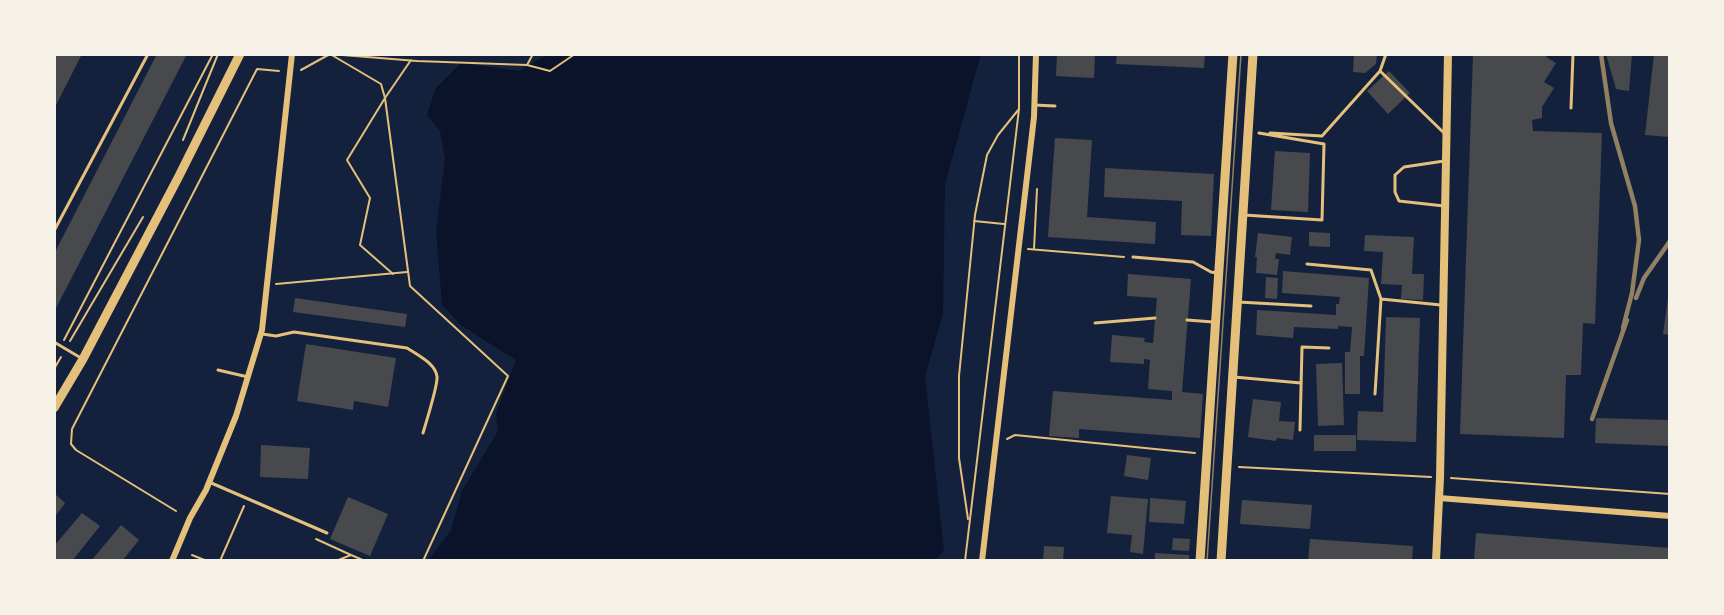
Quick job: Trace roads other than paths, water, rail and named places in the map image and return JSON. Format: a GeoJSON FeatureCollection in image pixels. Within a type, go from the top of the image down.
{"type":"FeatureCollection","features":[{"type":"Feature","properties":{"kind":"main road"},"geometry":{"type":"LineString","coordinates":[[54,408],[83,359],[240,54]]}},
{"type":"Feature","properties":{"kind":"main road"},"geometry":{"type":"LineString","coordinates":[[1200,561],[1233,54]]}},
{"type":"Feature","properties":{"kind":"main road"},"geometry":{"type":"LineString","coordinates":[[1221,561],[1252,54]]}},
{"type":"Feature","properties":{"kind":"street"},"geometry":{"type":"LineString","coordinates":[[172,561],[190,518],[209,482],[236,416],[261,333],[292,54]]}},
{"type":"Feature","properties":{"kind":"street"},"geometry":{"type":"LineString","coordinates":[[982,561],[1034,105],[1036,54]]}},
{"type":"Feature","properties":{"kind":"street"},"geometry":{"type":"LineString","coordinates":[[1441,54],[1447,66]]}},
{"type":"Feature","properties":{"kind":"street"},"geometry":{"type":"LineString","coordinates":[[1436,561],[1440,478],[1448,54]]}},
{"type":"Feature","properties":{"kind":"street"},"geometry":{"type":"LineString","coordinates":[[1439,498],[1670,516]]}},
{"type":"Feature","properties":{"kind":"lane"},"geometry":{"type":"LineString","coordinates":[[54,231],[148,54]]}},
{"type":"Feature","properties":{"kind":"lane"},"geometry":{"type":"LineString","coordinates":[[1248,132],[1322,135],[1380,70],[1386,54]]}},
{"type":"Feature","properties":{"kind":"lane"},"geometry":{"type":"LineString","coordinates":[[1571,108],[1573,54]]}},
{"type":"Feature","properties":{"kind":"lane"},"geometry":{"type":"LineString","coordinates":[[1380,70],[1446,134]]}},
{"type":"Feature","properties":{"kind":"lane"},"geometry":{"type":"LineString","coordinates":[[1034,105],[1055,106]]}},
{"type":"Feature","properties":{"kind":"lane"},"geometry":{"type":"LineString","coordinates":[[1242,214],[1322,220],[1324,144],[1259,133]]}},
{"type":"Feature","properties":{"kind":"lane"},"geometry":{"type":"LineString","coordinates":[[1445,207],[1399,201],[1395,192],[1395,175],[1404,167],[1446,160]]}},
{"type":"Feature","properties":{"kind":"lane"},"geometry":{"type":"LineString","coordinates":[[1133,257],[1193,262],[1211,272],[1219,273]]}},
{"type":"Feature","properties":{"kind":"lane"},"geometry":{"type":"LineString","coordinates":[[1307,264],[1371,270],[1381,299],[1375,394]]}},
{"type":"Feature","properties":{"kind":"lane"},"geometry":{"type":"LineString","coordinates":[[1381,299],[1443,305]]}},
{"type":"Feature","properties":{"kind":"lane"},"geometry":{"type":"LineString","coordinates":[[1237,302],[1311,306]]}},
{"type":"Feature","properties":{"kind":"lane"},"geometry":{"type":"LineString","coordinates":[[1095,323],[1155,318]]}},
{"type":"Feature","properties":{"kind":"lane"},"geometry":{"type":"LineString","coordinates":[[1188,320],[1216,323]]}},
{"type":"Feature","properties":{"kind":"lane"},"geometry":{"type":"LineString","coordinates":[[261,333],[276,336],[294,332],[407,348],[421,356],[433,367],[438,378],[423,433]]}},
{"type":"Feature","properties":{"kind":"lane"},"geometry":{"type":"LineString","coordinates":[[54,342],[83,359]]}},
{"type":"Feature","properties":{"kind":"lane"},"geometry":{"type":"LineString","coordinates":[[1300,430],[1302,347],[1329,348]]}},
{"type":"Feature","properties":{"kind":"lane"},"geometry":{"type":"LineString","coordinates":[[218,370],[249,377]]}},
{"type":"Feature","properties":{"kind":"lane"},"geometry":{"type":"LineString","coordinates":[[1232,377],[1301,382]]}},
{"type":"Feature","properties":{"kind":"lane"},"geometry":{"type":"LineString","coordinates":[[209,482],[327,533]]}},
{"type":"Feature","properties":{"kind":"water"},"geometry":{"type":"Polygon","coordinates":[[[549,54],[981,54],[945,184],[943,314],[925,376],[944,551],[934,561],[428,561],[451,530],[462,491],[498,431],[496,413],[516,360],[462,326],[442,305],[436,231],[445,158],[440,131],[427,115],[435,89],[461,63],[519,71],[549,54]]]}},
{"type":"Feature","properties":{"kind":"tram line"},"geometry":{"type":"LineString","coordinates":[[1207,561],[1241,54]]}},
{"type":"Feature","properties":{"kind":"railway"},"geometry":{"type":"LineString","coordinates":[[1601,54],[1611,123],[1635,206],[1639,240],[1632,293],[1623,328]]}},
{"type":"Feature","properties":{"kind":"railway"},"geometry":{"type":"LineString","coordinates":[[1636,298],[1644,278],[1670,241]]}},
{"type":"Feature","properties":{"kind":"railway"},"geometry":{"type":"LineString","coordinates":[[1592,419],[1627,320]]}}]}
